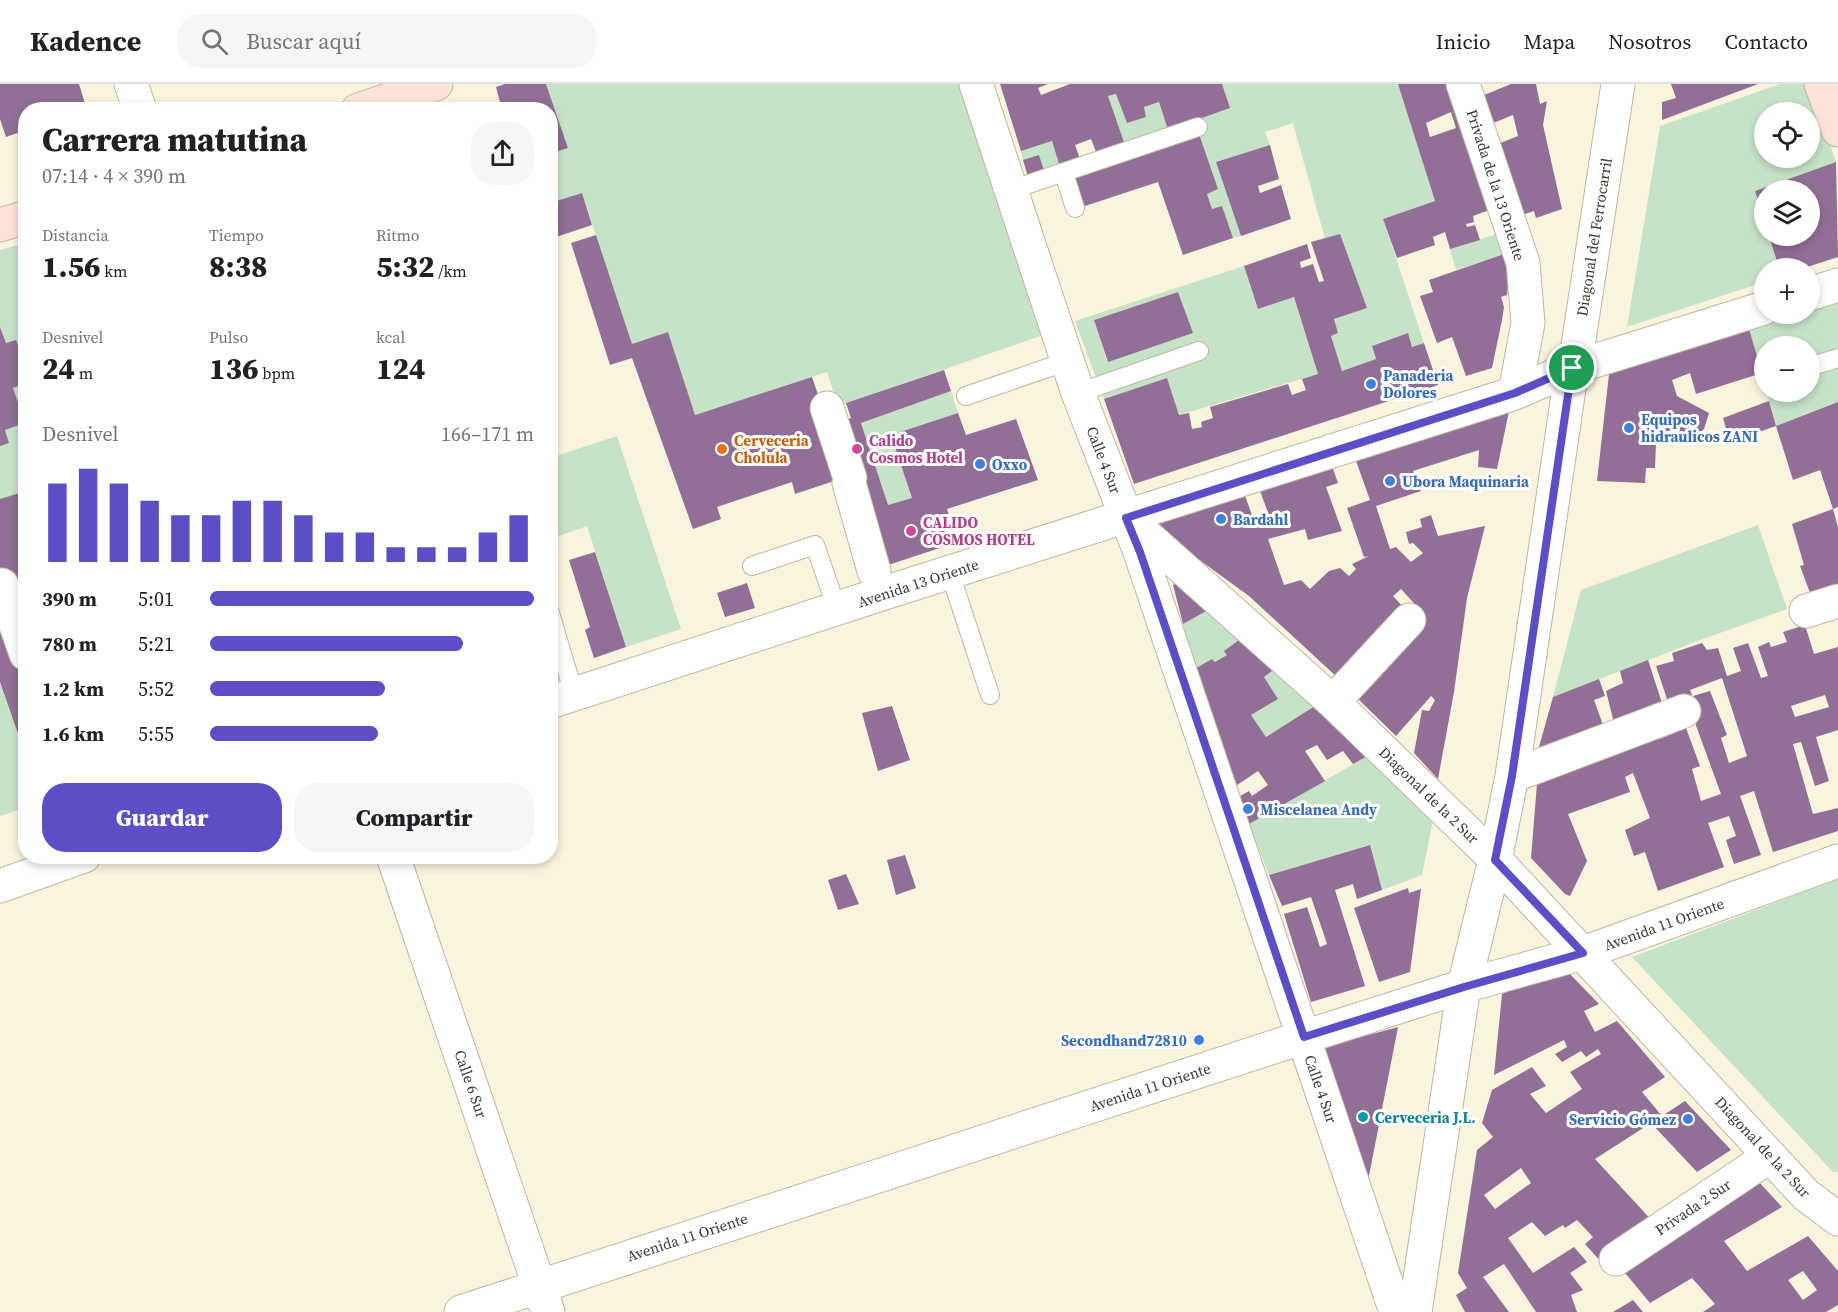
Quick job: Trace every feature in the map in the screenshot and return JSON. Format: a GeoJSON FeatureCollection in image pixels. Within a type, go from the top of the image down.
{"type":"FeatureCollection","features":[{"type":"Feature","properties":{"kind":"street"},"geometry":{"type":"LineString","coordinates":[[131,84],[137,102]]}},
{"type":"Feature","properties":{"kind":"street"},"geometry":{"type":"LineString","coordinates":[[382,102],[436,84]]}},
{"type":"Feature","properties":{"kind":"street","name":"Calle 4 Sur"},"geometry":{"type":"LineString","coordinates":[[976,84],[1078,393],[1140,552],[1396,1312]]}},
{"type":"Feature","properties":{"kind":"street","name":"Privada de la 13 Oriente"},"geometry":{"type":"LineString","coordinates":[[1463,84],[1523,263],[1528,323],[1515,393]]}},
{"type":"Feature","properties":{"kind":"street"},"geometry":{"type":"LineString","coordinates":[[1821,84],[1838,130]]}},
{"type":"Feature","properties":{"kind":"street","name":"Diagonal del Ferrocarril"},"geometry":{"type":"LineString","coordinates":[[1415,1312],[1464,987],[1495,860],[1512,776],[1572,368],[1576,360],[1620,85]]}},
{"type":"Feature","properties":{"kind":"street"},"geometry":{"type":"LineString","coordinates":[[0,225],[18,219]]}},
{"type":"Feature","properties":{"kind":"street"},"geometry":{"type":"LineString","coordinates":[[1820,291],[1838,285]]}},
{"type":"Feature","properties":{"kind":"street","name":"Avenida 13 Oriente"},"geometry":{"type":"LineString","coordinates":[[562,698],[1515,393],[1572,368],[1754,311]]}},
{"type":"Feature","properties":{"kind":"street"},"geometry":{"type":"LineString","coordinates":[[827,408],[850,478],[849,483],[874,571]]}},
{"type":"Feature","properties":{"kind":"street","name":"Diagonal de la 2 Sur"},"geometry":{"type":"LineString","coordinates":[[1126,518],[1333,702],[1495,860],[1770,1156],[1822,1195],[1838,1220]]}},
{"type":"Feature","properties":{"kind":"street"},"geometry":{"type":"LineString","coordinates":[[2,585],[18,631]]}},
{"type":"Feature","properties":{"kind":"street"},"geometry":{"type":"LineString","coordinates":[[1806,611],[1838,601]]}},
{"type":"Feature","properties":{"kind":"street"},"geometry":{"type":"LineString","coordinates":[[1333,702],[1409,620]]}},
{"type":"Feature","properties":{"kind":"street"},"geometry":{"type":"LineString","coordinates":[[1512,776],[1684,711]]}},
{"type":"Feature","properties":{"kind":"street","name":"Avenida 11 Oriente"},"geometry":{"type":"LineString","coordinates":[[460,1312],[544,1298],[1304,1037],[1583,953],[1838,861]]}},
{"type":"Feature","properties":{"kind":"street"},"geometry":{"type":"LineString","coordinates":[[0,886],[62,864]]}},
{"type":"Feature","properties":{"kind":"street","name":"Calle 6 Sur"},"geometry":{"type":"LineString","coordinates":[[396,864],[544,1298]]}},
{"type":"Feature","properties":{"kind":"street","name":"Privada 2 Sur"},"geometry":{"type":"LineString","coordinates":[[1617,1259],[1770,1156]]}},
{"type":"Feature","properties":{"kind":"lane"},"geometry":{"type":"LineString","coordinates":[[1011,190],[1198,128]]}},
{"type":"Feature","properties":{"kind":"lane"},"geometry":{"type":"LineString","coordinates":[[1064,173],[1075,208]]}},
{"type":"Feature","properties":{"kind":"lane"},"geometry":{"type":"LineString","coordinates":[[1078,393],[1199,351]]}},
{"type":"Feature","properties":{"kind":"lane"},"geometry":{"type":"LineString","coordinates":[[1820,364],[1838,358]]}},
{"type":"Feature","properties":{"kind":"lane"},"geometry":{"type":"LineString","coordinates":[[966,396],[1068,361]]}},
{"type":"Feature","properties":{"kind":"lane"},"geometry":{"type":"LineString","coordinates":[[752,566],[815,545],[837,609]]}},
{"type":"Feature","properties":{"kind":"lane"},"geometry":{"type":"LineString","coordinates":[[950,573],[990,695]]}},
{"type":"Feature","properties":{"kind":"lane"},"geometry":{"type":"LineString","coordinates":[[558,670],[562,698]]}},
{"type":"Feature","properties":{"kind":"green space"},"geometry":{"type":"Polygon","coordinates":[[[546,84],[964,84],[1046,334],[838,406],[827,372],[695,415],[668,332],[632,344],[582,193],[558,201],[558,152],[568,148],[558,119],[558,102],[552,102],[546,84]]]}},
{"type":"Feature","properties":{"kind":"green space"},"geometry":{"type":"Polygon","coordinates":[[[1222,84],[1398,84],[1435,201],[1383,219],[1424,343],[1412,347],[1407,333],[1372,346],[1376,359],[1342,371],[1331,336],[1338,333],[1334,319],[1366,308],[1325,239],[1293,123],[1265,132],[1270,145],[1216,162],[1241,236],[1233,238],[1222,207],[1212,209],[1207,194],[1218,189],[1198,131],[1198,119],[1230,108],[1222,84]]]}},
{"type":"Feature","properties":{"kind":"green space"},"geometry":{"type":"Polygon","coordinates":[[[1780,84],[1810,84],[1816,102],[1754,102],[1754,168],[1819,168],[1786,180],[1754,180],[1754,246],[1772,246],[1776,258],[1754,258],[1754,285],[1627,327],[1660,126],[1780,84]]]}},
{"type":"Feature","properties":{"kind":"green space"},"geometry":{"type":"Polygon","coordinates":[[[1116,94],[1127,122],[1146,117],[1144,107],[1159,102],[1168,130],[1125,145],[1108,96],[1116,94]]]}},
{"type":"Feature","properties":{"kind":"green space"},"geometry":{"type":"Polygon","coordinates":[[[1820,114],[1836,162],[1820,168],[1820,114]]]}},
{"type":"Feature","properties":{"kind":"green space"},"geometry":{"type":"Polygon","coordinates":[[[1052,141],[1060,167],[1044,171],[1023,160],[1021,151],[1052,141]]]}},
{"type":"Feature","properties":{"kind":"green space"},"geometry":{"type":"Polygon","coordinates":[[[1500,233],[1507,253],[1456,270],[1450,249],[1500,233]]]}},
{"type":"Feature","properties":{"kind":"green space"},"geometry":{"type":"Polygon","coordinates":[[[18,245],[18,358],[6,343],[0,326],[0,250],[18,245]]]}},
{"type":"Feature","properties":{"kind":"green space"},"geometry":{"type":"Polygon","coordinates":[[[1244,266],[1258,309],[1294,297],[1318,374],[1179,415],[1167,378],[1104,399],[1075,321],[1244,266]],[[1178,292],[1094,320],[1107,361],[1192,333],[1178,292]]]}},
{"type":"Feature","properties":{"kind":"green space"},"geometry":{"type":"Polygon","coordinates":[[[1838,300],[1838,402],[1776,426],[1770,402],[1820,402],[1820,336],[1754,336],[1754,346],[1749,329],[1765,324],[1820,324],[1820,306],[1838,300]]]}},
{"type":"Feature","properties":{"kind":"green space"},"geometry":{"type":"Polygon","coordinates":[[[18,386],[18,493],[0,499],[0,445],[9,443],[5,430],[13,388],[18,386]]]}},
{"type":"Feature","properties":{"kind":"green space"},"geometry":{"type":"Polygon","coordinates":[[[951,391],[958,413],[891,435],[912,498],[888,505],[861,423],[951,391]]]}},
{"type":"Feature","properties":{"kind":"green space"},"geometry":{"type":"Polygon","coordinates":[[[617,436],[681,629],[626,647],[587,526],[558,536],[558,455],[617,436]]]}},
{"type":"Feature","properties":{"kind":"green space"},"geometry":{"type":"Polygon","coordinates":[[[1758,525],[1787,609],[1553,697],[1581,590],[1758,525]]]}},
{"type":"Feature","properties":{"kind":"green space"},"geometry":{"type":"Polygon","coordinates":[[[1210,609],[1243,637],[1225,650],[1227,655],[1215,662],[1212,659],[1196,668],[1183,624],[1210,609]]]}},
{"type":"Feature","properties":{"kind":"green space"},"geometry":{"type":"Polygon","coordinates":[[[1276,668],[1318,704],[1266,737],[1251,715],[1278,699],[1264,677],[1276,668]]]}},
{"type":"Feature","properties":{"kind":"green space"},"geometry":{"type":"Polygon","coordinates":[[[0,682],[18,735],[18,810],[0,816],[0,682]]]}},
{"type":"Feature","properties":{"kind":"green space"},"geometry":{"type":"Polygon","coordinates":[[[1371,754],[1433,820],[1422,875],[1382,890],[1369,845],[1269,875],[1249,824],[1371,754]]]}},
{"type":"Feature","properties":{"kind":"green space"},"geometry":{"type":"Polygon","coordinates":[[[1838,879],[1838,1172],[1833,1172],[1632,957],[1838,879]]]}},
{"type":"Feature","properties":{"kind":"building"},"geometry":{"type":"Polygon","coordinates":[[[0,84],[79,84],[85,102],[18,102],[18,133],[6,137],[0,119],[0,84]]]}},
{"type":"Feature","properties":{"kind":"building"},"geometry":{"type":"Polygon","coordinates":[[[505,84],[546,84],[552,102],[500,102],[496,87],[505,84]]]}},
{"type":"Feature","properties":{"kind":"building"},"geometry":{"type":"Polygon","coordinates":[[[1000,84],[1048,84],[1038,88],[1041,95],[1070,84],[1222,84],[1230,108],[1168,130],[1159,102],[1144,107],[1146,117],[1127,123],[1116,94],[1108,96],[1125,145],[1097,154],[1091,139],[1075,145],[1080,159],[1060,167],[1052,141],[1021,151],[1000,84]]]}},
{"type":"Feature","properties":{"kind":"building"},"geometry":{"type":"Polygon","coordinates":[[[1398,84],[1454,84],[1492,209],[1473,216],[1474,222],[1466,224],[1467,227],[1475,225],[1480,240],[1450,249],[1445,232],[1433,237],[1435,245],[1397,258],[1383,219],[1435,201],[1398,84]],[[1451,112],[1426,123],[1430,137],[1456,128],[1451,112]]]}},
{"type":"Feature","properties":{"kind":"building"},"geometry":{"type":"Polygon","coordinates":[[[1511,84],[1536,84],[1540,104],[1547,101],[1543,125],[1562,209],[1536,218],[1534,211],[1515,217],[1493,146],[1518,136],[1513,115],[1486,126],[1477,98],[1511,84]]]}},
{"type":"Feature","properties":{"kind":"building"},"geometry":{"type":"Polygon","coordinates":[[[1671,84],[1758,84],[1662,120],[1662,102],[1676,98],[1671,84]]]}},
{"type":"Feature","properties":{"kind":"building"},"geometry":{"type":"Polygon","coordinates":[[[558,119],[568,148],[558,151],[558,119]]]}},
{"type":"Feature","properties":{"kind":"building"},"geometry":{"type":"Polygon","coordinates":[[[1198,131],[1218,189],[1207,194],[1212,209],[1222,206],[1233,238],[1183,255],[1158,182],[1079,208],[1070,179],[1198,131]]]}},
{"type":"Feature","properties":{"kind":"building"},"geometry":{"type":"Polygon","coordinates":[[[1270,145],[1279,179],[1258,186],[1260,193],[1281,185],[1291,219],[1241,236],[1216,162],[1270,145]]]}},
{"type":"Feature","properties":{"kind":"building"},"geometry":{"type":"Polygon","coordinates":[[[1039,155],[1044,171],[1028,177],[1023,160],[1039,155]]]}},
{"type":"Feature","properties":{"kind":"building"},"geometry":{"type":"Polygon","coordinates":[[[1836,162],[1838,257],[1820,263],[1820,258],[1776,258],[1772,246],[1820,246],[1820,180],[1786,180],[1836,162]]]}},
{"type":"Feature","properties":{"kind":"building"},"geometry":{"type":"Polygon","coordinates":[[[582,193],[592,225],[558,236],[558,200],[582,193]]]}},
{"type":"Feature","properties":{"kind":"building"},"geometry":{"type":"Polygon","coordinates":[[[1340,234],[1367,308],[1334,319],[1338,333],[1331,336],[1342,371],[1376,359],[1372,346],[1408,333],[1412,347],[1424,343],[1438,385],[1134,484],[1104,399],[1167,378],[1179,415],[1189,413],[1192,429],[1202,427],[1201,422],[1213,418],[1210,407],[1288,384],[1292,395],[1306,390],[1302,379],[1318,374],[1294,297],[1258,309],[1244,266],[1307,244],[1311,258],[1300,262],[1301,268],[1313,264],[1319,282],[1324,281],[1311,242],[1340,234]]]}},
{"type":"Feature","properties":{"kind":"building","name":"Cerveceria Cholula"},"geometry":{"type":"Polygon","coordinates":[[[596,235],[632,344],[668,332],[695,415],[812,377],[846,477],[795,494],[792,482],[717,507],[721,519],[693,529],[632,358],[610,365],[571,243],[596,235]]]}},
{"type":"Feature","properties":{"kind":"building"},"geometry":{"type":"Polygon","coordinates":[[[1507,253],[1510,263],[1507,295],[1501,297],[1504,307],[1492,368],[1466,376],[1452,337],[1437,343],[1420,296],[1433,292],[1429,280],[1507,253]]]}},
{"type":"Feature","properties":{"kind":"building"},"geometry":{"type":"Polygon","coordinates":[[[1178,292],[1193,333],[1108,362],[1094,320],[1178,292]]]}},
{"type":"Feature","properties":{"kind":"building"},"geometry":{"type":"Polygon","coordinates":[[[0,327],[6,343],[16,340],[18,345],[18,386],[13,388],[18,403],[18,425],[5,430],[9,443],[0,446],[0,327]]]}},
{"type":"Feature","properties":{"kind":"building"},"geometry":{"type":"Polygon","coordinates":[[[1749,329],[1754,346],[1754,376],[1696,394],[1690,373],[1672,380],[1677,396],[1709,413],[1704,429],[1693,440],[1681,444],[1656,443],[1655,468],[1646,468],[1645,483],[1597,481],[1609,374],[1749,329]]]}},
{"type":"Feature","properties":{"kind":"building"},"geometry":{"type":"Polygon","coordinates":[[[944,370],[951,391],[861,423],[888,505],[912,498],[891,435],[958,413],[966,435],[1016,419],[1038,480],[947,509],[958,542],[879,568],[836,424],[851,418],[846,403],[944,370]]]}},
{"type":"Feature","properties":{"kind":"building"},"geometry":{"type":"Polygon","coordinates":[[[1769,402],[1776,426],[1730,442],[1723,418],[1769,402]]]}},
{"type":"Feature","properties":{"kind":"building"},"geometry":{"type":"Polygon","coordinates":[[[1838,402],[1838,507],[1833,509],[1820,470],[1793,480],[1776,426],[1838,402]]]}},
{"type":"Feature","properties":{"kind":"building"},"geometry":{"type":"Polygon","coordinates":[[[1509,411],[1497,469],[1478,467],[1479,450],[1413,471],[1421,491],[1376,506],[1390,549],[1396,547],[1411,562],[1423,553],[1413,543],[1409,544],[1406,532],[1422,527],[1420,519],[1431,515],[1438,536],[1485,526],[1467,598],[1454,692],[1438,779],[1414,753],[1422,710],[1429,711],[1435,700],[1431,696],[1396,736],[1350,691],[1422,612],[1401,589],[1393,596],[1404,608],[1337,677],[1249,596],[1157,529],[1155,521],[1244,493],[1256,526],[1271,521],[1259,488],[1332,466],[1338,483],[1326,487],[1342,531],[1308,540],[1305,529],[1268,539],[1284,585],[1301,580],[1310,589],[1329,571],[1340,568],[1349,576],[1356,569],[1352,564],[1369,556],[1364,557],[1347,508],[1370,500],[1355,458],[1509,411]]]}},
{"type":"Feature","properties":{"kind":"building"},"geometry":{"type":"Polygon","coordinates":[[[18,493],[18,607],[0,577],[0,499],[18,493]]]}},
{"type":"Feature","properties":{"kind":"building"},"geometry":{"type":"Polygon","coordinates":[[[1833,509],[1838,527],[1838,590],[1812,598],[1800,566],[1804,565],[1792,524],[1833,509]]]}},
{"type":"Feature","properties":{"kind":"building"},"geometry":{"type":"Polygon","coordinates":[[[595,552],[626,647],[594,658],[585,630],[590,627],[569,560],[595,552]]]}},
{"type":"Feature","properties":{"kind":"building"},"geometry":{"type":"Polygon","coordinates":[[[1179,582],[1210,609],[1183,624],[1173,585],[1179,582]]]}},
{"type":"Feature","properties":{"kind":"building"},"geometry":{"type":"Polygon","coordinates":[[[747,583],[755,608],[725,617],[717,593],[747,583]]]}},
{"type":"Feature","properties":{"kind":"building"},"geometry":{"type":"Polygon","coordinates":[[[0,604],[18,655],[18,734],[0,682],[0,604]]]}},
{"type":"Feature","properties":{"kind":"building"},"geometry":{"type":"Polygon","coordinates":[[[1805,625],[1814,654],[1838,647],[1838,730],[1816,737],[1829,781],[1815,786],[1801,742],[1793,744],[1813,814],[1838,808],[1838,831],[1773,852],[1754,791],[1740,796],[1761,855],[1734,864],[1726,840],[1736,836],[1729,816],[1708,823],[1724,867],[1658,891],[1645,852],[1634,856],[1625,830],[1650,818],[1633,773],[1625,777],[1630,792],[1568,814],[1587,861],[1570,896],[1565,894],[1531,858],[1538,771],[1656,728],[1660,739],[1686,728],[1700,766],[1692,769],[1701,801],[1721,794],[1686,698],[1710,691],[1727,735],[1721,738],[1729,763],[1747,756],[1722,678],[1690,690],[1692,695],[1669,705],[1656,666],[1674,661],[1672,653],[1702,643],[1707,650],[1718,648],[1727,676],[1741,671],[1733,648],[1748,643],[1761,678],[1768,676],[1758,647],[1769,642],[1771,647],[1787,642],[1783,632],[1805,625]],[[1825,695],[1791,706],[1795,717],[1829,707],[1825,695]]]}},
{"type":"Feature","properties":{"kind":"building"},"geometry":{"type":"Polygon","coordinates":[[[1243,637],[1276,668],[1264,677],[1278,699],[1251,715],[1266,737],[1318,704],[1371,754],[1353,764],[1343,751],[1327,760],[1317,745],[1305,751],[1325,781],[1249,824],[1240,796],[1249,791],[1252,796],[1268,785],[1258,771],[1237,785],[1209,712],[1196,668],[1212,659],[1215,662],[1227,655],[1224,651],[1243,637]]]}},
{"type":"Feature","properties":{"kind":"building"},"geometry":{"type":"Polygon","coordinates":[[[1648,660],[1663,706],[1614,723],[1606,691],[1623,683],[1620,671],[1648,660]]]}},
{"type":"Feature","properties":{"kind":"building"},"geometry":{"type":"Polygon","coordinates":[[[1599,679],[1605,696],[1594,700],[1603,725],[1539,747],[1553,697],[1599,679]]]}},
{"type":"Feature","properties":{"kind":"building"},"geometry":{"type":"Polygon","coordinates":[[[892,706],[910,760],[878,771],[862,713],[892,706]]]}},
{"type":"Feature","properties":{"kind":"building"},"geometry":{"type":"Polygon","coordinates":[[[1370,845],[1382,890],[1357,899],[1353,884],[1335,890],[1365,986],[1311,1002],[1284,914],[1307,907],[1320,947],[1327,944],[1311,897],[1282,906],[1269,875],[1370,845]]]}},
{"type":"Feature","properties":{"kind":"building"},"geometry":{"type":"Polygon","coordinates":[[[905,855],[916,888],[896,895],[887,860],[905,855]]]}},
{"type":"Feature","properties":{"kind":"building"},"geometry":{"type":"Polygon","coordinates":[[[846,874],[859,904],[838,910],[828,880],[846,874]]]}},
{"type":"Feature","properties":{"kind":"building"},"geometry":{"type":"Polygon","coordinates":[[[1408,888],[1409,893],[1421,889],[1410,972],[1379,982],[1354,908],[1408,888]]]}},
{"type":"Feature","properties":{"kind":"building"},"geometry":{"type":"Polygon","coordinates":[[[1564,968],[1599,1004],[1584,1011],[1595,1032],[1617,1021],[1665,1077],[1642,1092],[1662,1116],[1685,1101],[1731,1150],[1697,1172],[1651,1123],[1595,1159],[1657,1226],[1602,1263],[1585,1244],[1593,1237],[1577,1220],[1545,1236],[1532,1222],[1508,1238],[1533,1273],[1574,1247],[1587,1262],[1570,1273],[1583,1290],[1571,1295],[1577,1312],[1536,1312],[1504,1264],[1483,1277],[1509,1312],[1465,1312],[1456,1295],[1467,1288],[1458,1273],[1477,1150],[1493,1137],[1482,1123],[1492,1090],[1532,1067],[1546,1086],[1530,1094],[1546,1113],[1582,1089],[1570,1072],[1601,1054],[1598,1049],[1586,1057],[1581,1051],[1562,1062],[1555,1054],[1567,1047],[1564,1040],[1494,1075],[1502,994],[1564,968]],[[1521,1168],[1484,1195],[1495,1209],[1531,1183],[1521,1168]]]}},
{"type":"Feature","properties":{"kind":"building","name":"Cerveceria J.L."},"geometry":{"type":"Polygon","coordinates":[[[1398,1027],[1367,1186],[1324,1047],[1398,1027]]]}},
{"type":"Feature","properties":{"kind":"building"},"geometry":{"type":"Polygon","coordinates":[[[1757,1180],[1782,1207],[1724,1241],[1747,1271],[1808,1236],[1838,1271],[1838,1305],[1826,1312],[1703,1312],[1715,1304],[1692,1278],[1650,1303],[1621,1268],[1757,1180]],[[1803,1271],[1788,1280],[1803,1300],[1817,1290],[1803,1271]]]}},
{"type":"Feature","properties":{"kind":"building"},"geometry":{"type":"Polygon","coordinates":[[[1633,1300],[1643,1312],[1613,1312],[1633,1300]]]}},
{"type":"Feature","properties":{"kind":"place","name":"Panaderia Dolores"},"geometry":{"type":"Point","coordinates":[1371,384]}},
{"type":"Feature","properties":{"kind":"place","name":"Equipos hidraulicos ZANI"},"geometry":{"type":"Point","coordinates":[1629,428]}},
{"type":"Feature","properties":{"kind":"place","name":"Cerveceria Cholula"},"geometry":{"type":"Point","coordinates":[722,449]}},
{"type":"Feature","properties":{"kind":"place","name":"Calido Cosmos Hotel"},"geometry":{"type":"Point","coordinates":[857,449]}},
{"type":"Feature","properties":{"kind":"place","name":"Oxxo"},"geometry":{"type":"Point","coordinates":[980,464]}},
{"type":"Feature","properties":{"kind":"place","name":"Ubora Maquinaria"},"geometry":{"type":"Point","coordinates":[1390,481]}},
{"type":"Feature","properties":{"kind":"place","name":"Bardahl"},"geometry":{"type":"Point","coordinates":[1221,519]}},
{"type":"Feature","properties":{"kind":"place","name":"CALIDO COSMOS HOTEL"},"geometry":{"type":"Point","coordinates":[911,531]}},
{"type":"Feature","properties":{"kind":"place","name":"Miscelanea Andy"},"geometry":{"type":"Point","coordinates":[1248,809]}},
{"type":"Feature","properties":{"kind":"place","name":"Secondhand72810"},"geometry":{"type":"Point","coordinates":[1199,1040]}},
{"type":"Feature","properties":{"kind":"place","name":"Cerveceria J.L."},"geometry":{"type":"Point","coordinates":[1363,1117]}},
{"type":"Feature","properties":{"kind":"place","name":"Servicio Gómez"},"geometry":{"type":"Point","coordinates":[1688,1119]}},
{"type":"Feature","properties":{"kind":"route"},"geometry":{"type":"LineString","coordinates":[[1572,368],[1512,776],[1495,860],[1583,953],[1304,1037],[1140,552],[1126,518],[1515,393],[1572,368]]}}]}
